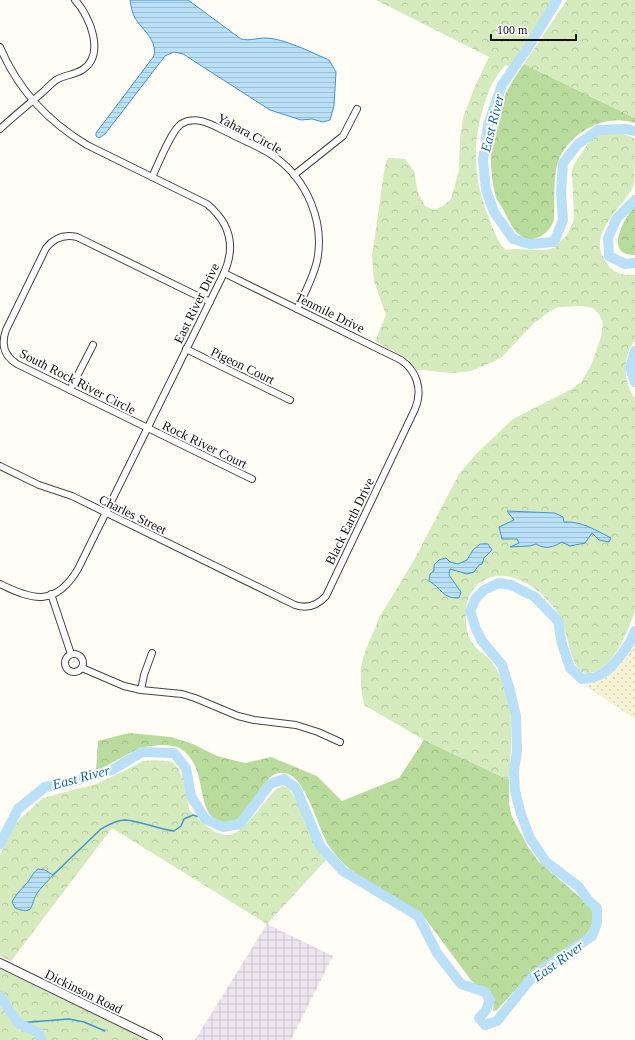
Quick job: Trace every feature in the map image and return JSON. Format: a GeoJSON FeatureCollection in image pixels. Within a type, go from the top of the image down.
{"type":"FeatureCollection","features":[{"type":"Feature","properties":{"kind":"street"},"geometry":{"type":"LineString","coordinates":[[0,129],[55,81],[82,70],[93,59],[95,50],[94,40],[85,15],[74,0]]}},
{"type":"Feature","properties":{"kind":"street","name":"East River Drive"},"geometry":{"type":"LineString","coordinates":[[0,47],[12,73],[32,100],[46,115],[72,136],[87,145],[206,204],[218,215],[227,230],[230,240],[229,257],[224,273],[72,580],[60,590],[40,597],[24,595],[0,584]]}},
{"type":"Feature","properties":{"kind":"street"},"geometry":{"type":"LineString","coordinates":[[294,175],[343,136],[357,109]]}},
{"type":"Feature","properties":{"kind":"street","name":"Yahara Circle"},"geometry":{"type":"LineString","coordinates":[[152,177],[174,132],[181,124],[197,120],[206,122],[266,151],[284,165],[294,175],[306,193],[311,203],[318,227],[318,254],[314,273],[297,309]]}},
{"type":"Feature","properties":{"kind":"street","name":"South Rock River Circle"},"geometry":{"type":"LineString","coordinates":[[148,428],[14,362],[6,354],[4,348],[4,336],[6,330],[46,248],[60,237],[76,237],[210,302]]}},
{"type":"Feature","properties":{"kind":"street","name":"Tenmile Drive"},"geometry":{"type":"LineString","coordinates":[[224,273],[401,360],[413,372],[417,382]]}},
{"type":"Feature","properties":{"kind":"street"},"geometry":{"type":"LineString","coordinates":[[70,390],[92,345]]}},
{"type":"Feature","properties":{"kind":"street","name":"Pigeon Court"},"geometry":{"type":"LineString","coordinates":[[186,349],[290,400]]}},
{"type":"Feature","properties":{"kind":"street","name":"Black Earth Drive"},"geometry":{"type":"LineString","coordinates":[[254,585],[299,607],[314,606],[326,596],[415,409],[419,398],[417,382]]}},
{"type":"Feature","properties":{"kind":"street","name":"Rock River Court"},"geometry":{"type":"LineString","coordinates":[[148,428],[252,479]]}},
{"type":"Feature","properties":{"kind":"street","name":"Charles Street"},"geometry":{"type":"LineString","coordinates":[[0,466],[39,485],[72,496],[254,585]]}},
{"type":"Feature","properties":{"kind":"street"},"geometry":{"type":"LineString","coordinates":[[51,594],[71,654]]}},
{"type":"Feature","properties":{"kind":"street"},"geometry":{"type":"LineString","coordinates":[[141,690],[144,675],[152,653]]}},
{"type":"Feature","properties":{"kind":"street"},"geometry":{"type":"LineString","coordinates":[[71,654],[78,655],[82,660],[82,668],[78,671],[72,672],[66,669],[64,664],[66,658],[71,654]]}},
{"type":"Feature","properties":{"kind":"street"},"geometry":{"type":"LineString","coordinates":[[82,668],[124,686],[141,690],[182,694],[238,716],[254,720],[281,722],[296,725],[340,742]]}},
{"type":"Feature","properties":{"kind":"street","name":"Dickinson Road"},"geometry":{"type":"LineString","coordinates":[[0,963],[158,1040]]}},
{"type":"Feature","properties":{"kind":"shaded area"},"geometry":{"type":"Polygon","coordinates":[[[635,639],[635,719],[586,686],[587,682],[598,682],[617,668],[629,655],[635,639]]]}},
{"type":"Feature","properties":{"kind":"shaded area"},"geometry":{"type":"Polygon","coordinates":[[[267,924],[333,956],[291,1040],[195,1040],[267,924]]]}},
{"type":"Feature","properties":{"kind":"green space"},"geometry":{"type":"Polygon","coordinates":[[[376,0],[560,0],[516,70],[506,65],[495,79],[488,94],[480,120],[477,135],[476,164],[480,192],[495,233],[506,250],[546,250],[554,248],[567,235],[574,220],[572,171],[574,165],[588,144],[596,136],[603,133],[612,132],[626,135],[635,139],[634,185],[608,221],[600,241],[601,252],[606,262],[612,269],[622,274],[635,275],[635,341],[628,353],[626,361],[626,377],[631,392],[635,398],[635,612],[624,639],[613,657],[598,670],[586,673],[579,670],[573,660],[565,629],[559,615],[545,598],[527,583],[506,576],[496,576],[481,582],[471,592],[466,605],[469,636],[479,651],[488,658],[495,667],[503,681],[510,708],[511,756],[509,780],[424,740],[364,705],[361,687],[361,666],[365,652],[380,616],[413,562],[459,474],[476,454],[513,419],[572,389],[582,381],[592,363],[601,337],[603,323],[599,314],[593,308],[582,306],[558,307],[533,324],[502,357],[471,371],[451,373],[418,371],[408,359],[375,341],[386,315],[374,281],[372,256],[385,166],[388,158],[405,159],[414,171],[418,193],[425,206],[434,210],[443,206],[451,199],[459,170],[460,138],[463,118],[475,86],[489,57],[376,0]]]}},
{"type":"Feature","properties":{"kind":"green space"},"geometry":{"type":"Polygon","coordinates":[[[567,0],[635,0],[635,118],[524,64],[567,0]]]}},
{"type":"Feature","properties":{"kind":"green space"},"geometry":{"type":"Polygon","coordinates":[[[524,64],[635,118],[635,123],[612,121],[600,123],[579,134],[570,142],[563,151],[556,168],[554,220],[546,232],[539,237],[532,239],[526,239],[521,236],[512,227],[497,199],[491,166],[492,138],[498,112],[509,88],[524,64]]]}},
{"type":"Feature","properties":{"kind":"green space"},"geometry":{"type":"Polygon","coordinates":[[[635,205],[635,255],[625,253],[620,249],[618,243],[619,235],[626,218],[635,205]]]}},
{"type":"Feature","properties":{"kind":"green space"},"geometry":{"type":"Polygon","coordinates":[[[129,733],[171,737],[193,744],[217,756],[245,763],[271,757],[317,776],[342,801],[399,778],[424,740],[509,780],[509,804],[512,817],[528,847],[538,861],[590,906],[593,914],[593,922],[590,930],[584,937],[532,972],[497,1010],[493,1011],[494,999],[491,994],[488,990],[477,986],[470,979],[425,918],[409,906],[358,875],[335,855],[325,838],[311,804],[299,783],[292,776],[285,773],[277,773],[265,783],[249,807],[239,818],[228,822],[219,822],[211,816],[206,808],[199,777],[190,757],[177,747],[163,745],[145,747],[132,752],[96,771],[98,741],[129,733]]]}},
{"type":"Feature","properties":{"kind":"green space"},"geometry":{"type":"Polygon","coordinates":[[[156,760],[172,762],[178,768],[183,779],[189,809],[201,822],[215,832],[225,835],[230,835],[237,832],[250,820],[275,790],[282,786],[286,787],[290,790],[300,808],[310,831],[326,860],[267,924],[112,828],[11,961],[0,956],[0,856],[13,827],[43,798],[96,784],[143,761],[156,760]]]}},
{"type":"Feature","properties":{"kind":"green space"},"geometry":{"type":"Polygon","coordinates":[[[0,967],[14,975],[147,1040],[0,1040],[0,967]]]}},
{"type":"Feature","properties":{"kind":"water"},"geometry":{"type":"Polygon","coordinates":[[[130,0],[188,0],[241,39],[248,40],[266,38],[281,40],[329,60],[336,72],[334,106],[330,120],[323,122],[312,119],[301,120],[270,110],[183,54],[174,52],[165,56],[105,134],[99,138],[96,136],[96,133],[154,56],[151,40],[135,18],[132,12],[130,0]]]}},
{"type":"Feature","properties":{"kind":"water"},"geometry":{"type":"Polygon","coordinates":[[[507,511],[555,513],[563,517],[564,522],[576,523],[594,529],[611,538],[609,542],[599,540],[592,533],[585,543],[570,546],[562,542],[549,547],[543,547],[536,544],[530,546],[510,547],[519,543],[517,539],[502,539],[499,527],[514,520],[507,511]]]}},
{"type":"Feature","properties":{"kind":"water"},"geometry":{"type":"Polygon","coordinates":[[[480,544],[488,544],[492,550],[474,572],[467,574],[450,569],[449,575],[461,592],[459,598],[453,598],[445,595],[429,581],[430,574],[434,571],[434,565],[439,560],[446,558],[450,562],[458,564],[467,560],[473,550],[480,544]]]}},
{"type":"Feature","properties":{"kind":"water"},"geometry":{"type":"Polygon","coordinates":[[[38,869],[45,870],[53,875],[38,892],[30,909],[25,911],[15,908],[12,902],[13,899],[38,869]]]}},
{"type":"Feature","properties":{"kind":"waterway","name":"East River"},"geometry":{"type":"LineString","coordinates":[[557,0],[531,43],[502,85],[488,125],[483,160],[486,190],[494,212],[513,239],[530,244],[554,242],[563,220],[561,193],[563,163],[578,144],[598,130],[626,129],[635,131]]}},
{"type":"Feature","properties":{"kind":"waterway","name":"East River"},"geometry":{"type":"LineString","coordinates":[[635,200],[617,218],[608,238],[609,256],[625,264],[635,263]]}},
{"type":"Feature","properties":{"kind":"waterway","name":"East River"},"geometry":{"type":"LineString","coordinates":[[635,351],[630,368],[635,382]]}},
{"type":"Feature","properties":{"kind":"waterway","name":"East River"},"geometry":{"type":"LineString","coordinates":[[0,844],[18,809],[45,787],[72,782],[112,770],[142,752],[174,753],[186,768],[191,796],[205,819],[223,827],[240,824],[270,784],[284,779],[296,788],[320,846],[343,871],[418,916],[437,953],[461,984],[485,992],[490,1000],[486,1010],[479,1018],[485,1025],[497,1021],[534,975],[592,936],[597,923],[597,908],[588,900],[578,886],[546,862],[530,838],[521,814],[515,791],[514,771],[517,751],[516,716],[509,687],[502,665],[482,641],[470,611],[476,598],[484,590],[499,583],[511,585],[535,597],[558,621],[562,644],[570,668],[582,679],[595,677],[607,670],[619,658],[635,631]]}},
{"type":"Feature","properties":{"kind":"waterway"},"geometry":{"type":"LineString","coordinates":[[53,875],[101,829],[109,824],[125,820],[174,831],[181,826],[184,819],[193,815],[205,819]]}},
{"type":"Feature","properties":{"kind":"waterway","name":"East River"},"geometry":{"type":"LineString","coordinates":[[0,996],[18,1023],[39,1033],[41,1040]]}},
{"type":"Feature","properties":{"kind":"waterway"},"geometry":{"type":"LineString","coordinates":[[18,1023],[69,1019],[84,1022],[105,1031]]}}]}
